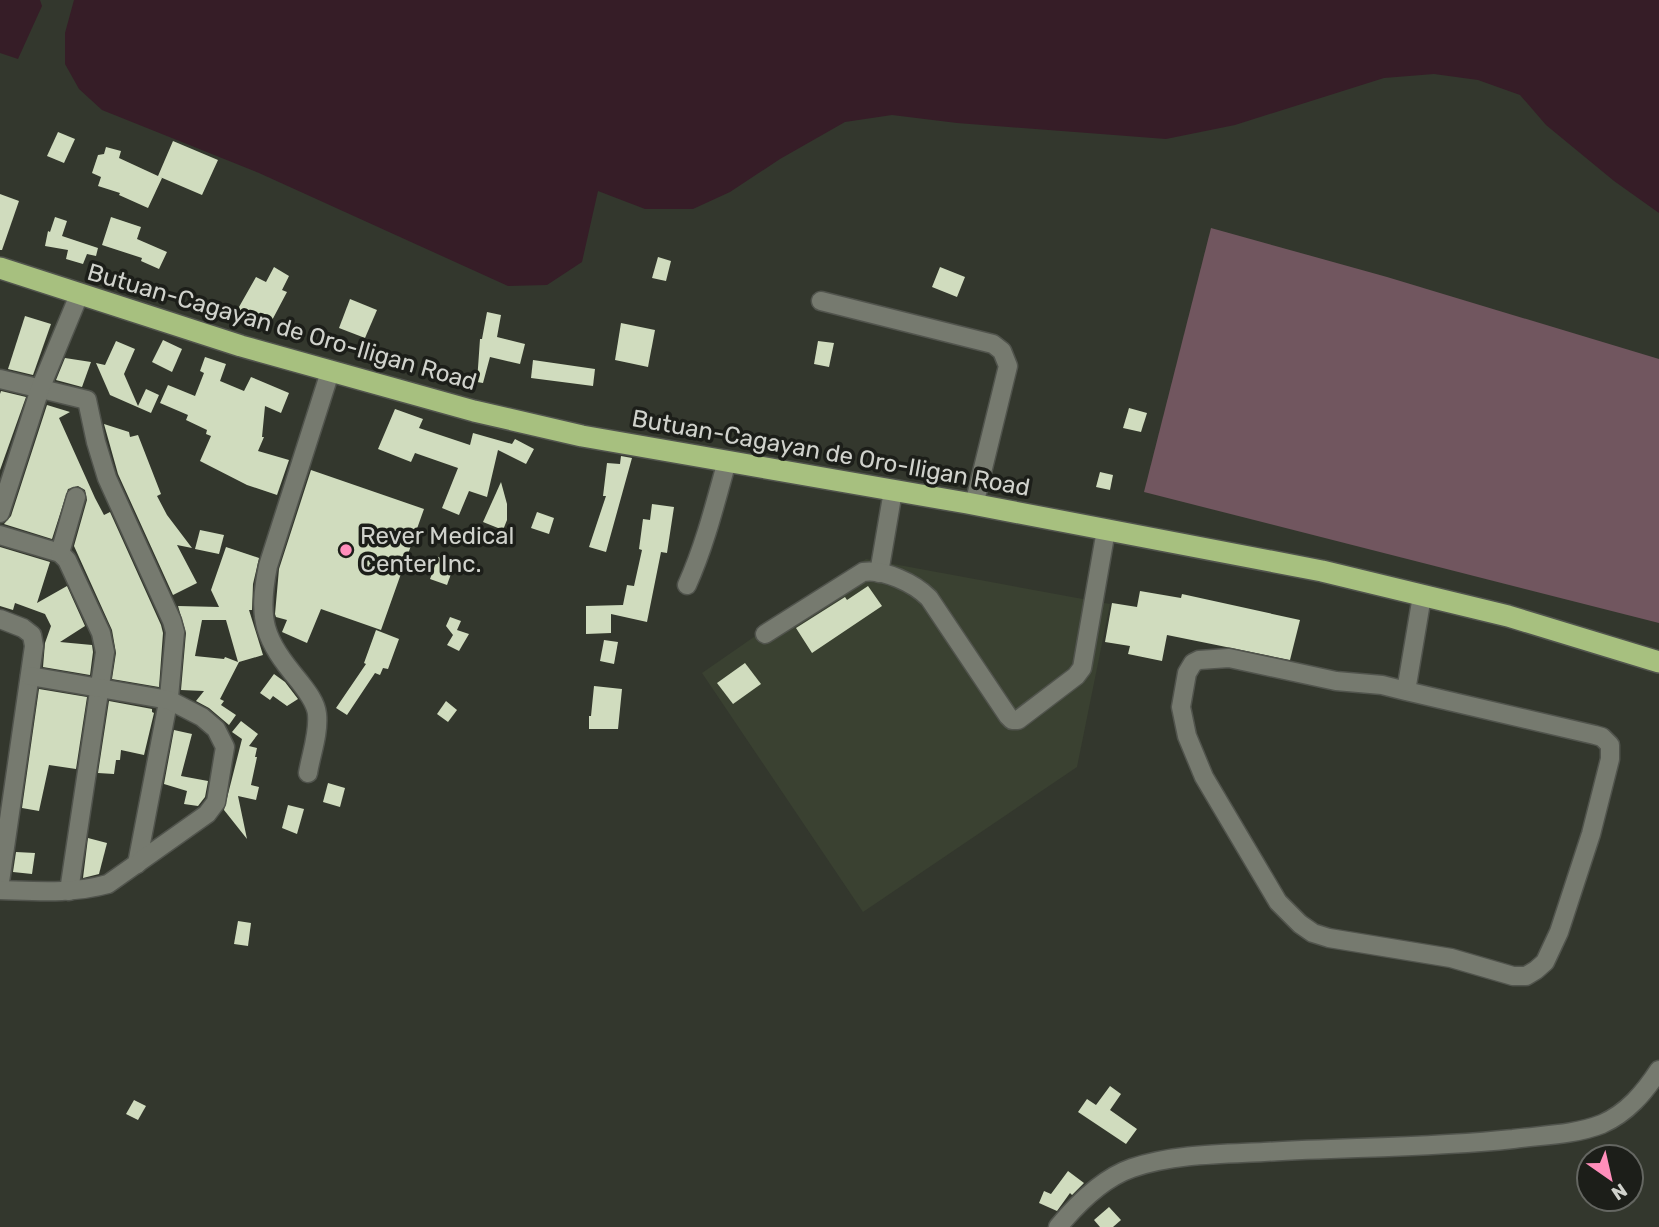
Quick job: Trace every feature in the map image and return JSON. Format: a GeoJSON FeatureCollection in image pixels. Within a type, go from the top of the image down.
{"type":"FeatureCollection","features":[{"type":"Feature","properties":{"kind":"highway","name":"Butuan-Cagayan de Oro-Iligan Road"},"geometry":{"type":"LineString","coordinates":[[0,268],[330,372],[474,411],[582,436],[974,505],[1322,571],[1508,616],[1659,663]]}},
{"type":"Feature","properties":{"kind":"street"},"geometry":{"type":"LineString","coordinates":[[0,513],[71,292]]}},
{"type":"Feature","properties":{"kind":"street"},"geometry":{"type":"LineString","coordinates":[[821,301],[993,344],[1002,351],[1008,366],[974,505]]}},
{"type":"Feature","properties":{"kind":"street"},"geometry":{"type":"LineString","coordinates":[[308,773],[317,713],[307,691],[276,654],[262,611],[262,594],[268,566],[330,372]]}},
{"type":"Feature","properties":{"kind":"street"},"geometry":{"type":"LineString","coordinates":[[0,379],[83,398],[89,403],[96,442],[107,478],[172,621],[175,632],[169,700],[137,864]]}},
{"type":"Feature","properties":{"kind":"street"},"geometry":{"type":"LineString","coordinates":[[687,585],[707,537],[727,461]]}},
{"type":"Feature","properties":{"kind":"street"},"geometry":{"type":"LineString","coordinates":[[879,573],[893,491]]}},
{"type":"Feature","properties":{"kind":"street"},"geometry":{"type":"LineString","coordinates":[[60,553],[76,497]]}},
{"type":"Feature","properties":{"kind":"street"},"geometry":{"type":"LineString","coordinates":[[765,634],[863,572],[879,573],[920,589],[929,598],[1008,716],[1012,720],[1018,720],[1076,676],[1082,668],[1106,530]]}},
{"type":"Feature","properties":{"kind":"street"},"geometry":{"type":"LineString","coordinates":[[0,535],[60,553],[67,559],[101,633],[105,652],[69,891]]}},
{"type":"Feature","properties":{"kind":"street"},"geometry":{"type":"LineString","coordinates":[[1406,691],[1422,596]]}},
{"type":"Feature","properties":{"kind":"street"},"geometry":{"type":"LineString","coordinates":[[0,618],[32,635],[34,646],[6,788],[0,883]]}},
{"type":"Feature","properties":{"kind":"street"},"geometry":{"type":"LineString","coordinates":[[1229,658],[1336,681],[1382,685],[1406,691],[1595,735],[1602,737],[1610,745],[1610,759],[1591,834],[1559,932],[1545,962],[1526,976],[1513,976],[1451,958],[1329,938],[1313,933],[1300,924],[1278,902],[1204,777],[1190,746],[1181,707],[1187,673],[1193,663],[1199,660],[1229,658]]}},
{"type":"Feature","properties":{"kind":"street"},"geometry":{"type":"LineString","coordinates":[[0,890],[69,891],[108,884],[207,814],[216,802],[225,747],[216,729],[202,717],[169,700],[30,676]]}},
{"type":"Feature","properties":{"kind":"street"},"geometry":{"type":"LineString","coordinates":[[1058,1227],[1090,1194],[1129,1169],[1155,1162],[1240,1153],[1450,1146],[1581,1131],[1604,1123],[1628,1108],[1646,1090],[1659,1070]]}},
{"type":"Feature","properties":{"kind":"shaded area"},"geometry":{"type":"Polygon","coordinates":[[[0,0],[40,0],[42,6],[18,59],[0,53],[0,0]]]}},
{"type":"Feature","properties":{"kind":"shaded area"},"geometry":{"type":"Polygon","coordinates":[[[74,0],[1659,0],[1659,213],[1614,181],[1546,125],[1520,95],[1478,80],[1434,74],[1384,78],[1235,125],[1166,139],[957,123],[892,115],[845,122],[780,159],[730,192],[693,209],[645,209],[598,191],[582,262],[547,285],[508,286],[259,173],[102,110],[79,89],[65,64],[65,33],[74,0]]]}},
{"type":"Feature","properties":{"kind":"shaded area"},"geometry":{"type":"Polygon","coordinates":[[[1211,228],[1387,277],[1659,359],[1659,623],[1144,492],[1211,228]]]}},
{"type":"Feature","properties":{"kind":"shaded area"},"geometry":{"type":"Polygon","coordinates":[[[866,559],[1110,604],[1077,767],[863,912],[702,673],[866,559]]]}},
{"type":"Feature","properties":{"kind":"building"},"geometry":{"type":"Polygon","coordinates":[[[58,132],[75,139],[64,163],[47,156],[58,132]]]}},
{"type":"Feature","properties":{"kind":"building"},"geometry":{"type":"Polygon","coordinates":[[[173,141],[218,160],[202,195],[160,177],[162,178],[148,208],[119,195],[120,193],[98,186],[101,177],[92,173],[98,155],[104,154],[106,147],[121,151],[119,158],[158,176],[173,141]]]}},
{"type":"Feature","properties":{"kind":"building"},"geometry":{"type":"Polygon","coordinates":[[[0,194],[19,201],[2,250],[0,250],[0,194]]]}},
{"type":"Feature","properties":{"kind":"building"},"geometry":{"type":"Polygon","coordinates":[[[55,217],[67,221],[62,236],[98,248],[96,256],[87,254],[83,264],[66,259],[68,250],[45,246],[55,217]]]}},
{"type":"Feature","properties":{"kind":"building"},"geometry":{"type":"Polygon","coordinates":[[[111,217],[141,227],[137,239],[167,252],[159,269],[141,261],[142,258],[102,245],[111,217]]]}},
{"type":"Feature","properties":{"kind":"building"},"geometry":{"type":"Polygon","coordinates":[[[658,257],[671,261],[666,281],[652,278],[658,257]]]}},
{"type":"Feature","properties":{"kind":"building"},"geometry":{"type":"Polygon","coordinates":[[[274,267],[289,276],[282,290],[287,292],[269,326],[252,317],[250,321],[235,314],[256,277],[266,282],[274,267]]]}},
{"type":"Feature","properties":{"kind":"building"},"geometry":{"type":"Polygon","coordinates":[[[940,267],[965,277],[957,297],[932,287],[940,267]]]}},
{"type":"Feature","properties":{"kind":"building"},"geometry":{"type":"Polygon","coordinates":[[[350,299],[377,310],[365,338],[339,328],[350,299]]]}},
{"type":"Feature","properties":{"kind":"building"},"geometry":{"type":"Polygon","coordinates":[[[487,312],[501,315],[497,337],[525,344],[520,364],[490,357],[483,383],[477,382],[480,339],[487,312]]]}},
{"type":"Feature","properties":{"kind":"building"},"geometry":{"type":"Polygon","coordinates":[[[25,316],[51,324],[33,375],[8,369],[25,316]]]}},
{"type":"Feature","properties":{"kind":"building"},"geometry":{"type":"Polygon","coordinates":[[[621,323],[655,330],[648,367],[615,360],[621,323]]]}},
{"type":"Feature","properties":{"kind":"building"},"geometry":{"type":"Polygon","coordinates":[[[163,340],[182,349],[172,372],[152,362],[163,340]]]}},
{"type":"Feature","properties":{"kind":"building"},"geometry":{"type":"Polygon","coordinates":[[[116,341],[135,349],[124,374],[138,406],[146,389],[159,395],[151,413],[110,395],[96,363],[105,365],[116,341]]]}},
{"type":"Feature","properties":{"kind":"building"},"geometry":{"type":"Polygon","coordinates":[[[818,341],[834,343],[829,367],[814,364],[818,341]]]}},
{"type":"Feature","properties":{"kind":"building"},"geometry":{"type":"Polygon","coordinates":[[[205,357],[226,364],[220,381],[244,391],[251,377],[289,393],[281,413],[265,406],[264,437],[258,451],[289,460],[277,495],[247,485],[200,461],[211,436],[206,434],[207,430],[186,420],[188,415],[160,403],[168,385],[195,396],[204,373],[200,371],[205,357]]]}},
{"type":"Feature","properties":{"kind":"building"},"geometry":{"type":"Polygon","coordinates":[[[65,358],[91,362],[82,387],[56,380],[65,358]]]}},
{"type":"Feature","properties":{"kind":"building"},"geometry":{"type":"Polygon","coordinates":[[[533,360],[595,369],[593,386],[531,378],[533,360]]]}},
{"type":"Feature","properties":{"kind":"building"},"geometry":{"type":"Polygon","coordinates":[[[1,391],[26,397],[0,470],[0,394],[1,391]]]}},
{"type":"Feature","properties":{"kind":"building"},"geometry":{"type":"Polygon","coordinates":[[[47,405],[70,412],[59,418],[104,515],[110,512],[161,625],[163,633],[159,687],[112,679],[116,653],[112,630],[74,546],[87,500],[85,490],[78,486],[68,489],[52,539],[4,524],[11,516],[47,405]]]}},
{"type":"Feature","properties":{"kind":"building"},"geometry":{"type":"Polygon","coordinates":[[[1129,408],[1147,413],[1141,432],[1123,428],[1129,408]]]}},
{"type":"Feature","properties":{"kind":"building"},"geometry":{"type":"Polygon","coordinates":[[[395,409],[423,419],[419,428],[470,445],[473,433],[512,444],[515,439],[534,449],[526,464],[498,450],[487,497],[469,491],[459,515],[442,508],[458,468],[415,453],[411,462],[378,449],[395,409]]]}},
{"type":"Feature","properties":{"kind":"building"},"geometry":{"type":"Polygon","coordinates":[[[104,424],[129,432],[130,437],[138,435],[161,494],[157,496],[167,515],[192,548],[177,545],[197,583],[173,595],[118,474],[104,424]]]}},
{"type":"Feature","properties":{"kind":"building"},"geometry":{"type":"Polygon","coordinates":[[[621,456],[632,458],[606,552],[589,547],[606,496],[603,496],[607,463],[620,464],[621,456]]]}},
{"type":"Feature","properties":{"kind":"building","name":"Rever Medical Center Inc."},"geometry":{"type":"Polygon","coordinates":[[[311,470],[424,509],[381,630],[321,609],[307,643],[282,632],[287,620],[276,617],[275,614],[279,569],[311,470]]]}},
{"type":"Feature","properties":{"kind":"building"},"geometry":{"type":"Polygon","coordinates":[[[1100,472],[1113,475],[1110,490],[1096,487],[1100,472]]]}},
{"type":"Feature","properties":{"kind":"building"},"geometry":{"type":"Polygon","coordinates":[[[501,482],[507,504],[507,520],[503,530],[483,522],[501,482]]]}},
{"type":"Feature","properties":{"kind":"building"},"geometry":{"type":"Polygon","coordinates":[[[652,504],[674,507],[667,553],[661,552],[647,622],[611,614],[611,633],[586,634],[586,606],[623,605],[627,585],[634,586],[642,550],[639,549],[643,519],[650,520],[652,504]]]}},
{"type":"Feature","properties":{"kind":"building"},"geometry":{"type":"Polygon","coordinates":[[[537,512],[554,518],[549,534],[531,528],[537,512]]]}},
{"type":"Feature","properties":{"kind":"building"},"geometry":{"type":"Polygon","coordinates":[[[200,530],[224,535],[219,554],[195,549],[200,530]]]}},
{"type":"Feature","properties":{"kind":"building"},"geometry":{"type":"Polygon","coordinates":[[[0,547],[50,562],[37,603],[67,586],[85,626],[60,642],[92,645],[90,675],[43,667],[45,643],[51,626],[45,614],[15,603],[13,610],[0,606],[0,547]]]}},
{"type":"Feature","properties":{"kind":"building"},"geometry":{"type":"Polygon","coordinates":[[[226,547],[259,558],[253,584],[252,610],[249,610],[263,655],[239,662],[220,699],[224,701],[221,705],[236,715],[229,725],[196,701],[204,691],[181,690],[186,633],[178,606],[219,607],[211,590],[226,547]],[[202,620],[195,656],[225,657],[238,662],[226,620],[202,620]]]}},
{"type":"Feature","properties":{"kind":"building"},"geometry":{"type":"Polygon","coordinates":[[[438,557],[455,563],[447,585],[430,579],[438,557]]]}},
{"type":"Feature","properties":{"kind":"building"},"geometry":{"type":"Polygon","coordinates":[[[868,586],[882,606],[812,653],[796,628],[868,586]]]}},
{"type":"Feature","properties":{"kind":"building"},"geometry":{"type":"Polygon","coordinates":[[[1140,591],[1181,598],[1182,594],[1300,620],[1290,660],[1167,635],[1162,661],[1128,654],[1130,646],[1105,642],[1112,603],[1137,607],[1140,591]]]}},
{"type":"Feature","properties":{"kind":"building"},"geometry":{"type":"Polygon","coordinates":[[[450,617],[461,621],[457,630],[469,634],[459,651],[447,645],[453,635],[446,626],[450,617]]]}},
{"type":"Feature","properties":{"kind":"building"},"geometry":{"type":"Polygon","coordinates":[[[376,630],[399,639],[388,669],[383,668],[380,675],[375,673],[347,715],[336,708],[366,664],[364,663],[376,630]]]}},
{"type":"Feature","properties":{"kind":"building"},"geometry":{"type":"Polygon","coordinates":[[[604,640],[618,642],[614,664],[600,661],[604,640]]]}},
{"type":"Feature","properties":{"kind":"building"},"geometry":{"type":"Polygon","coordinates":[[[745,663],[761,684],[733,704],[717,683],[745,663]]]}},
{"type":"Feature","properties":{"kind":"building"},"geometry":{"type":"Polygon","coordinates":[[[274,674],[285,682],[298,699],[287,706],[273,696],[270,700],[260,693],[274,674]]]}},
{"type":"Feature","properties":{"kind":"building"},"geometry":{"type":"Polygon","coordinates":[[[594,686],[622,689],[618,729],[589,729],[594,686]]]}},
{"type":"Feature","properties":{"kind":"building"},"geometry":{"type":"Polygon","coordinates":[[[39,689],[87,697],[76,769],[49,765],[39,811],[22,808],[39,689]]]}},
{"type":"Feature","properties":{"kind":"building"},"geometry":{"type":"Polygon","coordinates":[[[109,701],[152,709],[154,713],[144,755],[121,750],[114,774],[98,773],[109,701]]]}},
{"type":"Feature","properties":{"kind":"building"},"geometry":{"type":"Polygon","coordinates":[[[446,701],[457,710],[448,722],[437,714],[446,701]]]}},
{"type":"Feature","properties":{"kind":"building"},"geometry":{"type":"Polygon","coordinates":[[[241,721],[258,734],[249,746],[257,748],[251,785],[259,787],[256,800],[238,796],[247,839],[224,810],[242,739],[232,732],[241,721]]]}},
{"type":"Feature","properties":{"kind":"building"},"geometry":{"type":"Polygon","coordinates":[[[174,730],[192,734],[181,776],[208,781],[205,797],[198,806],[184,804],[187,791],[164,784],[174,730]]]}},
{"type":"Feature","properties":{"kind":"building"},"geometry":{"type":"Polygon","coordinates":[[[328,783],[345,788],[340,807],[323,802],[328,783]]]}},
{"type":"Feature","properties":{"kind":"building"},"geometry":{"type":"Polygon","coordinates":[[[288,805],[304,809],[297,834],[282,828],[288,805]]]}},
{"type":"Feature","properties":{"kind":"building"},"geometry":{"type":"Polygon","coordinates":[[[88,838],[107,843],[99,874],[83,878],[88,838]]]}},
{"type":"Feature","properties":{"kind":"building"},"geometry":{"type":"Polygon","coordinates":[[[16,852],[35,853],[32,874],[13,872],[16,852]]]}},
{"type":"Feature","properties":{"kind":"building"},"geometry":{"type":"Polygon","coordinates":[[[238,921],[251,923],[248,946],[234,944],[238,921]]]}},
{"type":"Feature","properties":{"kind":"building"},"geometry":{"type":"Polygon","coordinates":[[[1110,1086],[1121,1094],[1110,1110],[1137,1129],[1126,1144],[1078,1112],[1087,1099],[1096,1105],[1110,1086]]]}},
{"type":"Feature","properties":{"kind":"building"},"geometry":{"type":"Polygon","coordinates":[[[134,1100],[146,1106],[138,1120],[126,1114],[134,1100]]]}},
{"type":"Feature","properties":{"kind":"building"},"geometry":{"type":"Polygon","coordinates":[[[1068,1171],[1084,1183],[1072,1195],[1070,1193],[1057,1211],[1039,1203],[1044,1191],[1051,1194],[1068,1171]]]}},
{"type":"Feature","properties":{"kind":"building"},"geometry":{"type":"Polygon","coordinates":[[[1109,1207],[1121,1220],[1113,1227],[1100,1227],[1094,1220],[1109,1207]]]}},
{"type":"Feature","properties":{"kind":"place","name":"Rever Medical Center Inc."},"geometry":{"type":"Point","coordinates":[346,550]}}]}
